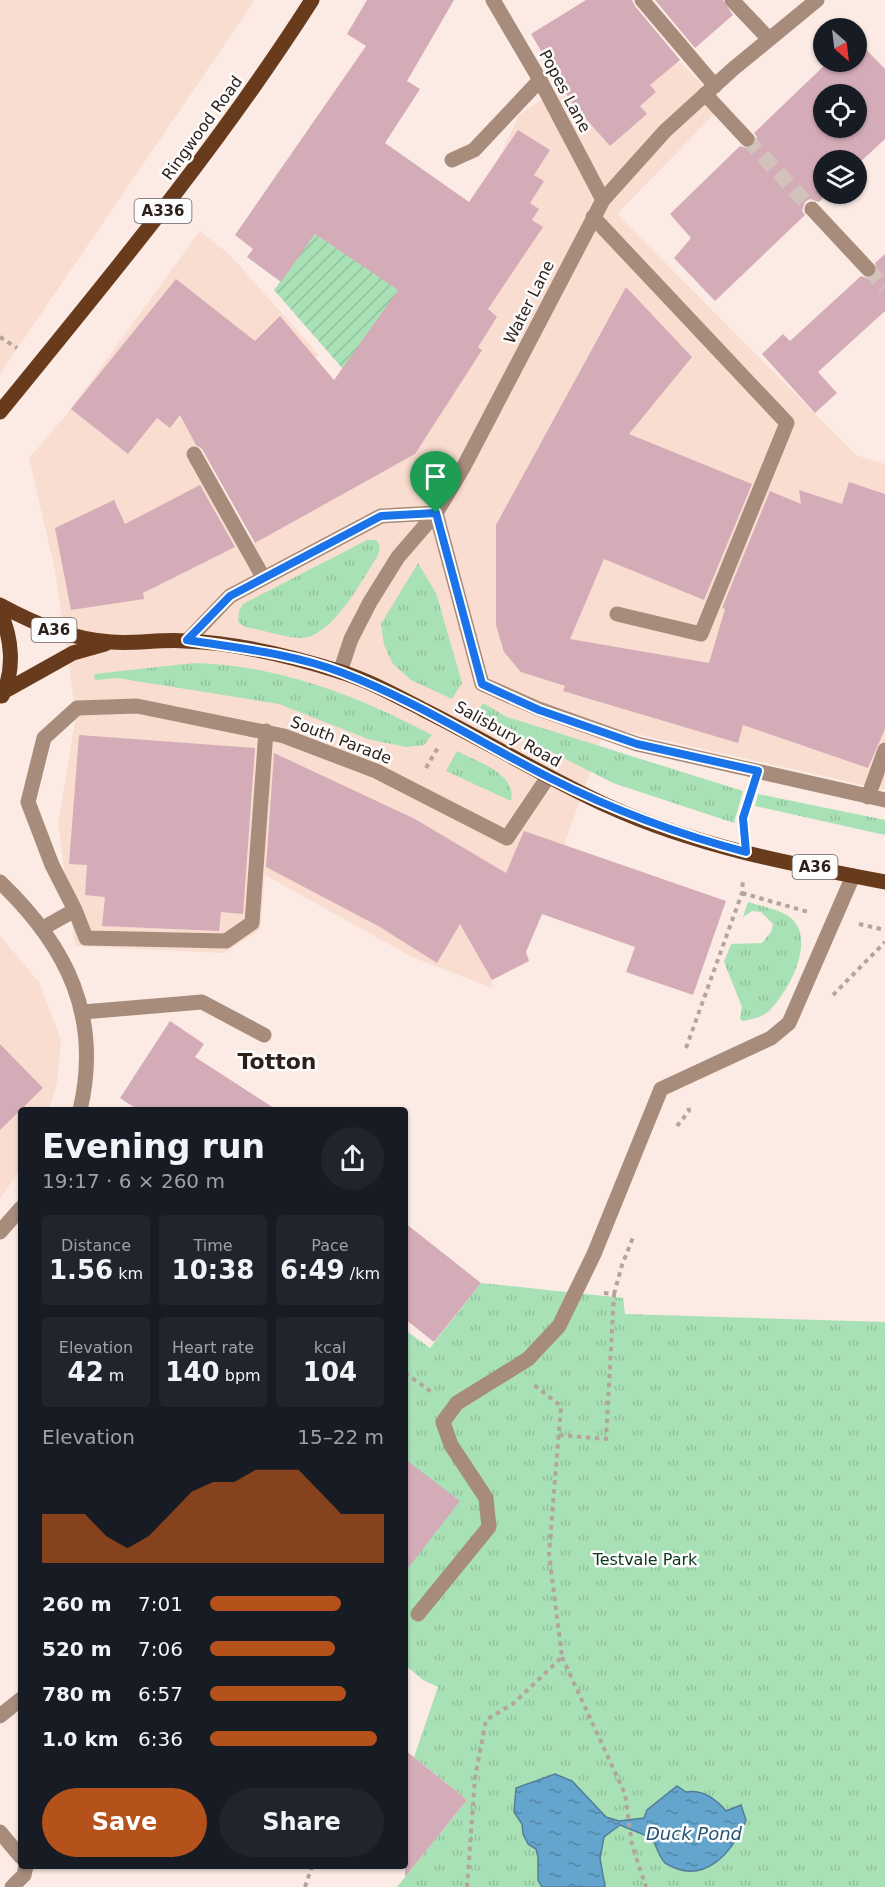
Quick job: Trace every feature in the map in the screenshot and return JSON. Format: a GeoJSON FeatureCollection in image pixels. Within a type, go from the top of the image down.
{"type":"FeatureCollection","features":[{"type":"Feature","properties":{"kind":"main road","name":"Ringwood Road"},"geometry":{"type":"LineString","coordinates":[[0,412],[124,263],[218,140],[312,0]]}},
{"type":"Feature","properties":{"kind":"main road","name":"Salisbury Road"},"geometry":{"type":"LineString","coordinates":[[0,605],[30,622],[72,636],[111,642],[187,640],[264,652],[340,672],[394,694],[548,777],[610,807],[680,834],[746,852],[885,882]]}},
{"type":"Feature","properties":{"kind":"main road"},"geometry":{"type":"LineString","coordinates":[[0,612],[6,626],[11,651],[2,696]]}},
{"type":"Feature","properties":{"kind":"main road","name":"Salisbury Road"},"geometry":{"type":"LineString","coordinates":[[2,696],[73,653],[111,642]]}},
{"type":"Feature","properties":{"kind":"street","name":"Popes Lane"},"geometry":{"type":"LineString","coordinates":[[493,0],[540,80],[603,200]]}},
{"type":"Feature","properties":{"kind":"street"},"geometry":{"type":"LineString","coordinates":[[642,0],[747,140]]}},
{"type":"Feature","properties":{"kind":"street"},"geometry":{"type":"LineString","coordinates":[[732,0],[769,39]]}},
{"type":"Feature","properties":{"kind":"street","name":"Water Lane"},"geometry":{"type":"LineString","coordinates":[[340,672],[351,639],[370,602],[398,557],[436,513],[463,468],[603,200],[665,131],[817,0]]}},
{"type":"Feature","properties":{"kind":"street"},"geometry":{"type":"LineString","coordinates":[[452,160],[474,150],[540,80]]}},
{"type":"Feature","properties":{"kind":"street"},"geometry":{"type":"LineString","coordinates":[[812,209],[868,269]]}},
{"type":"Feature","properties":{"kind":"street"},"geometry":{"type":"LineString","coordinates":[[593,217],[787,423],[701,634],[617,614]]}},
{"type":"Feature","properties":{"kind":"street"},"geometry":{"type":"LineString","coordinates":[[194,454],[263,577]]}},
{"type":"Feature","properties":{"kind":"street"},"geometry":{"type":"LineString","coordinates":[[187,640],[230,596],[381,516],[436,513],[482,684],[539,710],[637,744],[885,800]]}},
{"type":"Feature","properties":{"kind":"street","name":"South Parade"},"geometry":{"type":"LineString","coordinates":[[75,910],[52,865],[28,802],[44,738],[77,708],[136,706],[266,731],[376,771],[507,838],[548,777]]}},
{"type":"Feature","properties":{"kind":"street"},"geometry":{"type":"LineString","coordinates":[[43,928],[75,910],[86,938],[226,941],[252,923],[266,731]]}},
{"type":"Feature","properties":{"kind":"street"},"geometry":{"type":"LineString","coordinates":[[868,797],[885,750]]}},
{"type":"Feature","properties":{"kind":"street"},"geometry":{"type":"LineString","coordinates":[[0,867],[22,903]]}},
{"type":"Feature","properties":{"kind":"street"},"geometry":{"type":"LineString","coordinates":[[418,1614],[489,1527],[486,1498],[451,1445],[443,1422],[457,1403],[528,1359],[559,1326],[661,1089],[771,1038],[789,1023],[853,876]]}},
{"type":"Feature","properties":{"kind":"street"},"geometry":{"type":"LineString","coordinates":[[0,882],[43,928],[61,958],[83,1012],[88,1057],[86,1084],[81,1107]]}},
{"type":"Feature","properties":{"kind":"street"},"geometry":{"type":"LineString","coordinates":[[83,1012],[202,1002],[264,1035]]}},
{"type":"Feature","properties":{"kind":"street"},"geometry":{"type":"LineString","coordinates":[[0,1232],[18,1211]]}},
{"type":"Feature","properties":{"kind":"street"},"geometry":{"type":"LineString","coordinates":[[0,1716],[18,1701]]}},
{"type":"Feature","properties":{"kind":"street"},"geometry":{"type":"LineString","coordinates":[[0,1832],[18,1853]]}},
{"type":"Feature","properties":{"kind":"street"},"geometry":{"type":"LineString","coordinates":[[12,1887],[24,1875],[25,1869]]}},
{"type":"Feature","properties":{"kind":"path"},"geometry":{"type":"LineString","coordinates":[[661,1089],[682,1060],[742,893],[746,852],[743,818],[758,771]]}},
{"type":"Feature","properties":{"kind":"path"},"geometry":{"type":"LineString","coordinates":[[828,1000],[885,942]]}},
{"type":"Feature","properties":{"kind":"path"},"geometry":{"type":"LineString","coordinates":[[559,1436],[606,1439],[615,1294],[576,1290]]}},
{"type":"Feature","properties":{"kind":"path"},"geometry":{"type":"LineString","coordinates":[[512,1369],[561,1406],[549,1554],[562,1657],[607,1753],[627,1805],[632,1845],[646,1887]]}},
{"type":"Feature","properties":{"kind":"path"},"geometry":{"type":"LineString","coordinates":[[467,1887],[475,1778],[486,1720],[514,1702],[562,1657]]}},
{"type":"Feature","properties":{"kind":"path"},"geometry":{"type":"LineString","coordinates":[[306,1887],[311,1869]]}},
{"type":"Feature","properties":{"kind":"shaded area"},"geometry":{"type":"Polygon","coordinates":[[[0,0],[255,0],[0,374],[0,0]]]}},
{"type":"Feature","properties":{"kind":"shaded area"},"geometry":{"type":"Polygon","coordinates":[[[646,29],[723,105],[617,214],[856,455],[885,464],[885,790],[606,727],[526,952],[529,961],[492,980],[492,988],[412,957],[265,875],[260,930],[224,953],[75,946],[58,824],[76,716],[55,570],[29,458],[66,415],[200,231],[230,255],[319,355],[247,401],[183,420],[251,545],[308,513],[375,423],[519,115],[646,29]]]}},
{"type":"Feature","properties":{"kind":"shaded area"},"geometry":{"type":"Polygon","coordinates":[[[0,936],[39,982],[61,1040],[57,1082],[50,1107],[18,1107],[18,1172],[0,1199],[0,936]]]}},
{"type":"Feature","properties":{"kind":"green space"},"geometry":{"type":"Polygon","coordinates":[[[315,234],[408,296],[343,369],[274,290],[315,234]]]}},
{"type":"Feature","properties":{"kind":"green space"},"geometry":{"type":"Polygon","coordinates":[[[367,540],[376,540],[380,546],[378,555],[345,606],[323,629],[312,636],[300,638],[286,636],[245,627],[238,622],[239,611],[243,604],[367,540]]]}},
{"type":"Feature","properties":{"kind":"green space"},"geometry":{"type":"Polygon","coordinates":[[[418,563],[436,593],[462,683],[452,699],[411,680],[393,664],[384,645],[381,624],[418,563]]]}},
{"type":"Feature","properties":{"kind":"green space"},"geometry":{"type":"Polygon","coordinates":[[[194,663],[256,670],[317,685],[376,708],[432,735],[424,745],[406,747],[368,739],[279,704],[117,678],[95,680],[94,674],[194,663]]]}},
{"type":"Feature","properties":{"kind":"green space"},"geometry":{"type":"Polygon","coordinates":[[[483,703],[507,717],[743,791],[734,823],[613,783],[476,714],[483,703]]]}},
{"type":"Feature","properties":{"kind":"green space"},"geometry":{"type":"Polygon","coordinates":[[[457,751],[502,776],[511,791],[511,801],[446,771],[457,751]]]}},
{"type":"Feature","properties":{"kind":"green space"},"geometry":{"type":"Polygon","coordinates":[[[758,794],[885,820],[885,835],[755,806],[758,794]]]}},
{"type":"Feature","properties":{"kind":"green space"},"geometry":{"type":"Polygon","coordinates":[[[748,902],[788,916],[799,929],[801,940],[797,966],[784,992],[769,1011],[756,1018],[743,1021],[740,1019],[742,1007],[724,962],[731,944],[762,943],[771,932],[773,924],[761,912],[752,911],[743,917],[748,902]]]}},
{"type":"Feature","properties":{"kind":"green space","name":"Testvale Park"},"geometry":{"type":"Polygon","coordinates":[[[481,1283],[623,1298],[625,1314],[885,1322],[885,1887],[397,1887],[467,1800],[414,1757],[438,1687],[423,1680],[408,1668],[408,1332],[430,1348],[481,1283]]]}},
{"type":"Feature","properties":{"kind":"water","name":"Duck Pond"},"geometry":{"type":"Polygon","coordinates":[[[555,1774],[572,1781],[606,1817],[619,1821],[644,1818],[647,1810],[677,1786],[686,1792],[698,1792],[709,1796],[726,1811],[741,1805],[746,1820],[725,1854],[704,1869],[692,1871],[665,1863],[652,1838],[620,1825],[604,1837],[600,1858],[605,1887],[542,1887],[538,1880],[536,1849],[528,1844],[523,1834],[522,1824],[514,1812],[516,1788],[555,1774]]]}},
{"type":"Feature","properties":{"kind":"building"},"geometry":{"type":"Polygon","coordinates":[[[367,0],[454,0],[407,81],[420,89],[385,143],[469,202],[518,130],[550,150],[534,175],[544,181],[530,203],[539,209],[532,220],[543,227],[488,309],[497,317],[478,347],[482,350],[415,454],[255,543],[180,415],[170,428],[157,418],[128,454],[71,409],[176,279],[255,341],[280,316],[334,380],[398,290],[315,234],[281,282],[247,257],[253,249],[235,235],[366,46],[347,34],[367,0]]]}},
{"type":"Feature","properties":{"kind":"building"},"geometry":{"type":"Polygon","coordinates":[[[586,0],[632,0],[680,60],[650,85],[656,92],[640,106],[647,114],[610,146],[572,103],[531,34],[586,0]]]}},
{"type":"Feature","properties":{"kind":"building"},"geometry":{"type":"Polygon","coordinates":[[[655,0],[723,0],[733,15],[695,48],[655,0]]]}},
{"type":"Feature","properties":{"kind":"building"},"geometry":{"type":"Polygon","coordinates":[[[867,50],[885,69],[885,139],[867,156],[867,150],[813,150],[813,200],[805,202],[802,211],[805,215],[715,301],[674,258],[691,238],[670,214],[740,146],[749,149],[754,146],[757,137],[754,133],[818,72],[867,72],[867,50]]]}},
{"type":"Feature","properties":{"kind":"building"},"geometry":{"type":"Polygon","coordinates":[[[885,254],[885,311],[818,372],[837,393],[815,413],[762,354],[783,334],[790,341],[861,276],[866,278],[874,276],[877,271],[875,263],[885,254]]]}},
{"type":"Feature","properties":{"kind":"building"},"geometry":{"type":"Polygon","coordinates":[[[626,287],[692,357],[629,434],[752,484],[704,600],[604,559],[570,639],[709,663],[725,609],[722,608],[770,491],[801,504],[799,490],[842,504],[849,482],[885,494],[885,729],[868,768],[743,725],[738,743],[563,691],[565,686],[521,672],[504,652],[496,625],[496,525],[626,287]]]}},
{"type":"Feature","properties":{"kind":"building"},"geometry":{"type":"Polygon","coordinates":[[[200,485],[235,547],[143,593],[144,599],[71,610],[55,528],[114,500],[125,524],[200,485]]]}},
{"type":"Feature","properties":{"kind":"building"},"geometry":{"type":"Polygon","coordinates":[[[79,735],[255,748],[243,914],[221,912],[219,931],[102,926],[105,897],[85,895],[87,865],[69,864],[79,735]]]}},
{"type":"Feature","properties":{"kind":"building"},"geometry":{"type":"Polygon","coordinates":[[[274,753],[415,819],[506,873],[524,831],[726,901],[693,995],[626,972],[635,947],[542,914],[526,952],[529,961],[492,980],[460,924],[437,963],[380,927],[266,867],[274,753]]]}},
{"type":"Feature","properties":{"kind":"building"},"geometry":{"type":"Polygon","coordinates":[[[170,1021],[204,1044],[195,1057],[272,1107],[134,1107],[120,1098],[170,1021]]]}},
{"type":"Feature","properties":{"kind":"building"},"geometry":{"type":"Polygon","coordinates":[[[0,1044],[43,1088],[24,1107],[18,1107],[18,1112],[0,1130],[0,1044]]]}},
{"type":"Feature","properties":{"kind":"building"},"geometry":{"type":"Polygon","coordinates":[[[408,1225],[481,1283],[434,1342],[408,1321],[408,1225]]]}},
{"type":"Feature","properties":{"kind":"building"},"geometry":{"type":"Polygon","coordinates":[[[408,1461],[460,1501],[408,1568],[408,1461]]]}},
{"type":"Feature","properties":{"kind":"building"},"geometry":{"type":"Polygon","coordinates":[[[408,1752],[467,1800],[405,1877],[405,1869],[408,1869],[408,1752]]]}},
{"type":"Feature","properties":{"kind":"tunnel"},"geometry":{"type":"LineString","coordinates":[[747,139],[812,209]]}},
{"type":"Feature","properties":{"kind":"tunnel"},"geometry":{"type":"LineString","coordinates":[[868,269],[885,287]]}},
{"type":"Feature","properties":{"kind":"district","name":"Totton"},"geometry":{"type":"Point","coordinates":[277,1061]}},
{"type":"Feature","properties":{"kind":"route"},"geometry":{"type":"LineString","coordinates":[[436,513],[482,684],[539,710],[637,744],[758,771],[743,818],[746,852],[680,834],[610,807],[548,777],[394,694],[340,672],[264,652],[187,640],[230,596],[381,516],[436,513]]}}]}
